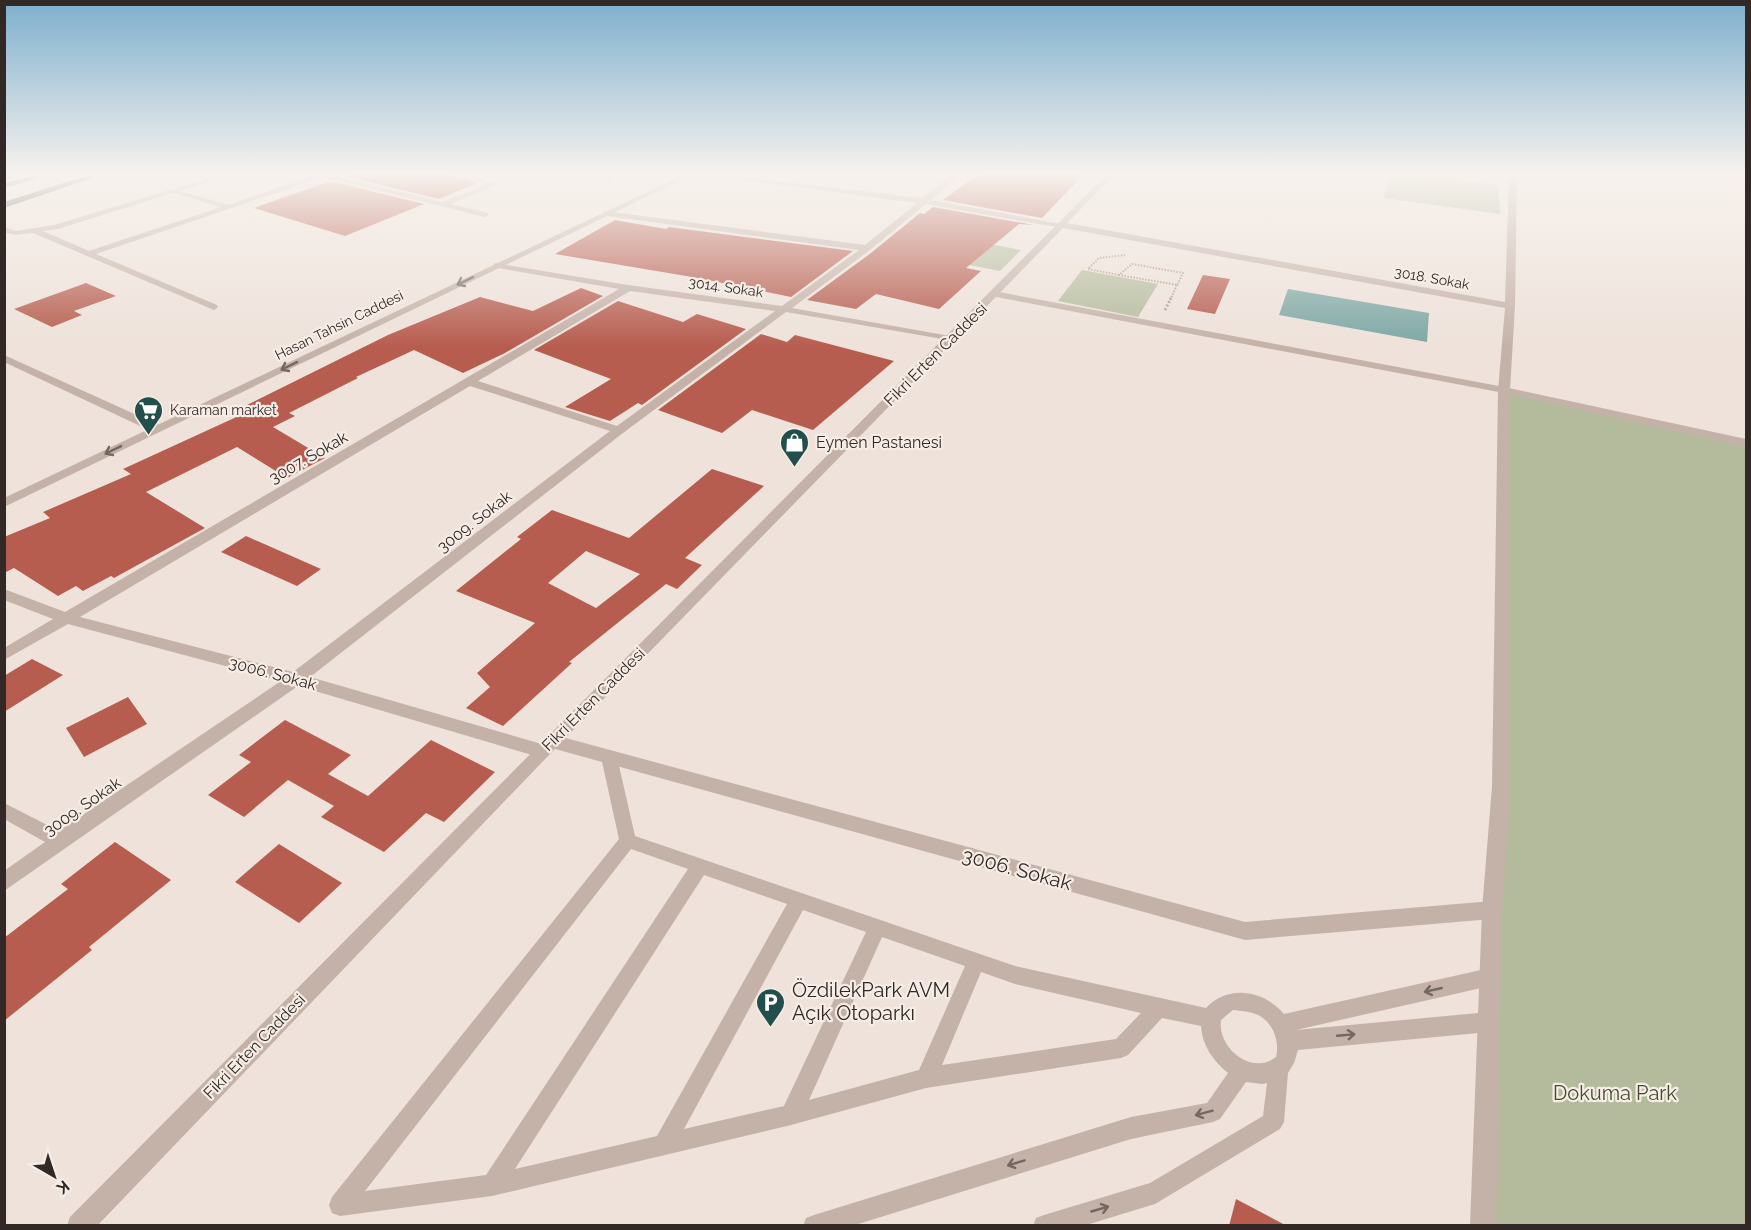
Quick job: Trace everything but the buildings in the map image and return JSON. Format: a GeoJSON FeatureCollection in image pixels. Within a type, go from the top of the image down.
{"type":"FeatureCollection","features":[{"type":"Feature","properties":{"kind":"street","name":"Hasan Tahsin Caddesi"},"geometry":{"type":"LineString","coordinates":[[4,503],[567,232]]}},
{"type":"Feature","properties":{"kind":"street"},"geometry":{"type":"LineString","coordinates":[[752,232],[867,248]]}},
{"type":"Feature","properties":{"kind":"street","name":"3009. Sokak"},"geometry":{"type":"LineString","coordinates":[[4,883],[60,841],[296,679],[619,430],[886,232]]}},
{"type":"Feature","properties":{"kind":"street","name":"Fikri Erten Caddesi"},"geometry":{"type":"LineString","coordinates":[[79,1226],[546,746],[1055,232]]}},
{"type":"Feature","properties":{"kind":"street","name":"3018. Sokak"},"geometry":{"type":"LineString","coordinates":[[1103,232],[1510,306]]}},
{"type":"Feature","properties":{"kind":"street"},"geometry":{"type":"LineString","coordinates":[[1483,1226],[1492,910],[1501,786],[1504,390],[1512,232]]}},
{"type":"Feature","properties":{"kind":"street","name":"3014. Sokak"},"geometry":{"type":"LineString","coordinates":[[498,265],[628,288],[784,309],[950,339]]}},
{"type":"Feature","properties":{"kind":"street","name":"3007. Sokak"},"geometry":{"type":"LineString","coordinates":[[4,655],[628,288]]}},
{"type":"Feature","properties":{"kind":"street"},"geometry":{"type":"LineString","coordinates":[[6,360],[157,429]]}},
{"type":"Feature","properties":{"kind":"street"},"geometry":{"type":"LineString","coordinates":[[469,382],[619,430]]}},
{"type":"Feature","properties":{"kind":"street"},"geometry":{"type":"LineString","coordinates":[[1504,390],[1746,443]]}},
{"type":"Feature","properties":{"kind":"street","name":"3006. Sokak"},"geometry":{"type":"LineString","coordinates":[[4,594],[65,618],[546,746],[609,757],[1245,931],[1492,910]]}},
{"type":"Feature","properties":{"kind":"street"},"geometry":{"type":"LineString","coordinates":[[4,810],[60,841]]}},
{"type":"Feature","properties":{"kind":"lane"},"geometry":{"type":"LineString","coordinates":[[39,232],[214,307]]}},
{"type":"Feature","properties":{"kind":"lane"},"geometry":{"type":"LineString","coordinates":[[88,254],[153,232]]}},
{"type":"Feature","properties":{"kind":"lane"},"geometry":{"type":"LineString","coordinates":[[994,294],[1504,390]]}},
{"type":"Feature","properties":{"kind":"lane"},"geometry":{"type":"LineString","coordinates":[[609,757],[628,841]]}},
{"type":"Feature","properties":{"kind":"lane"},"geometry":{"type":"LineString","coordinates":[[628,841],[1015,975],[1211,1019]]}},
{"type":"Feature","properties":{"kind":"lane"},"geometry":{"type":"LineString","coordinates":[[628,841],[340,1205],[492,1185],[791,1115],[926,1078],[1122,1048],[1158,1008]]}},
{"type":"Feature","properties":{"kind":"lane"},"geometry":{"type":"LineString","coordinates":[[492,1185],[700,866]]}},
{"type":"Feature","properties":{"kind":"lane"},"geometry":{"type":"LineString","coordinates":[[665,1143],[799,900]]}},
{"type":"Feature","properties":{"kind":"lane"},"geometry":{"type":"LineString","coordinates":[[791,1115],[877,927]]}},
{"type":"Feature","properties":{"kind":"lane"},"geometry":{"type":"LineString","coordinates":[[926,1078],[976,962]]}},
{"type":"Feature","properties":{"kind":"lane"},"geometry":{"type":"LineString","coordinates":[[1284,1033],[1490,977]]}},
{"type":"Feature","properties":{"kind":"lane"},"geometry":{"type":"LineString","coordinates":[[1044,1226],[1155,1193],[1273,1122],[1278,1070],[1287,1057],[1284,1033],[1267,1010],[1250,1002],[1233,1001],[1219,1007],[1211,1019],[1211,1034],[1218,1051],[1228,1063],[1241,1071],[1262,1076],[1278,1070]]}},
{"type":"Feature","properties":{"kind":"lane"},"geometry":{"type":"LineString","coordinates":[[1284,1033],[1489,1022]]}},
{"type":"Feature","properties":{"kind":"lane"},"geometry":{"type":"LineString","coordinates":[[814,1226],[1131,1128],[1213,1112],[1241,1071]]}},
{"type":"Feature","properties":{"kind":"path"},"geometry":{"type":"LineString","coordinates":[[1133,256],[1099,257],[1090,264],[1088,269],[1178,285]]}},
{"type":"Feature","properties":{"kind":"path"},"geometry":{"type":"LineString","coordinates":[[1119,275],[1141,257]]}},
{"type":"Feature","properties":{"kind":"path"},"geometry":{"type":"LineString","coordinates":[[1132,264],[1183,273],[1157,324]]}},
{"type":"Feature","properties":{"kind":"green space"},"geometry":{"type":"Polygon","coordinates":[[[946,235],[1021,250],[1000,271],[944,260],[946,235]]]}},
{"type":"Feature","properties":{"kind":"green space"},"geometry":{"type":"Polygon","coordinates":[[[1082,270],[1158,284],[1138,317],[1058,301],[1082,270]]]}},
{"type":"Feature","properties":{"kind":"green space","name":"Dokuma Park"},"geometry":{"type":"Polygon","coordinates":[[[1504,390],[1746,443],[1746,1225],[1480,1226],[1504,390]]]}},
{"type":"Feature","properties":{"kind":"water"},"geometry":{"type":"Polygon","coordinates":[[[1288,289],[1429,313],[1427,342],[1279,315],[1288,289]]]}},
{"type":"Feature","properties":{"kind":"place","name":"Karaman market"},"geometry":{"type":"Point","coordinates":[149,436]}},
{"type":"Feature","properties":{"kind":"place","name":"Eymen Pastanesi"},"geometry":{"type":"Point","coordinates":[795,468]}},
{"type":"Feature","properties":{"kind":"place","name":"ÖzdilekPark AVM Açık Otoparkı"},"geometry":{"type":"Point","coordinates":[771,1028]}}]}
